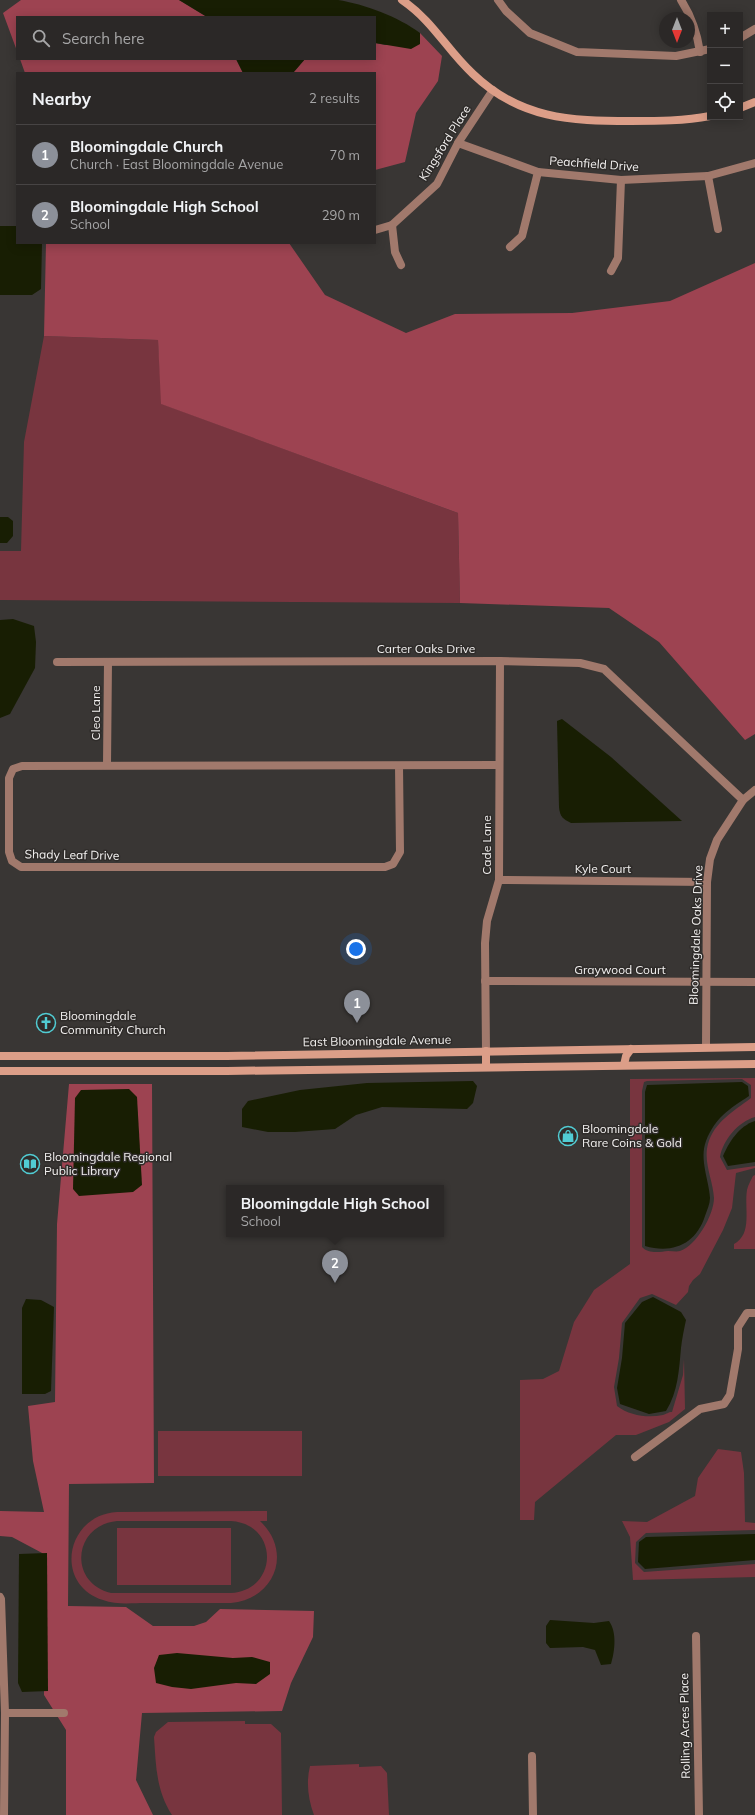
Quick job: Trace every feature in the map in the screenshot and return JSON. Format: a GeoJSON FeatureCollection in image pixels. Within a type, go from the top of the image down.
{"type":"FeatureCollection","features":[{"type":"Feature","properties":{"kind":"main road"},"geometry":{"type":"LineString","coordinates":[[402,0],[429,22],[467,68],[493,90],[516,103],[539,113],[572,119],[669,121],[707,116]]}},
{"type":"Feature","properties":{"kind":"main road"},"geometry":{"type":"LineString","coordinates":[[743,107],[755,102]]}},
{"type":"Feature","properties":{"kind":"main road","name":"East Bloomingdale Avenue"},"geometry":{"type":"LineString","coordinates":[[0,1056],[226,1056],[755,1047]]}},
{"type":"Feature","properties":{"kind":"main road"},"geometry":{"type":"LineString","coordinates":[[624,1065],[626,1056],[631,1049]]}},
{"type":"Feature","properties":{"kind":"main road"},"geometry":{"type":"LineString","coordinates":[[486,1051],[486,1067]]}},
{"type":"Feature","properties":{"kind":"main road"},"geometry":{"type":"LineString","coordinates":[[226,1056],[226,1071]]}},
{"type":"Feature","properties":{"kind":"main road"},"geometry":{"type":"LineString","coordinates":[[0,1071],[226,1071],[755,1064]]}},
{"type":"Feature","properties":{"kind":"street"},"geometry":{"type":"LineString","coordinates":[[498,0],[506,11],[530,33],[577,52],[676,56],[707,50]]}},
{"type":"Feature","properties":{"kind":"street"},"geometry":{"type":"LineString","coordinates":[[681,0],[696,28],[700,52]]}},
{"type":"Feature","properties":{"kind":"street"},"geometry":{"type":"LineString","coordinates":[[743,36],[755,30]]}},
{"type":"Feature","properties":{"kind":"street","name":"Kingsford Place"},"geometry":{"type":"LineString","coordinates":[[376,230],[392,225],[437,184],[458,143],[493,90]]}},
{"type":"Feature","properties":{"kind":"street","name":"Peachfield Drive"},"geometry":{"type":"LineString","coordinates":[[458,143],[538,172],[621,180],[708,176],[755,163]]}},
{"type":"Feature","properties":{"kind":"street"},"geometry":{"type":"LineString","coordinates":[[510,247],[522,236],[538,172]]}},
{"type":"Feature","properties":{"kind":"street"},"geometry":{"type":"LineString","coordinates":[[708,176],[718,229]]}},
{"type":"Feature","properties":{"kind":"street"},"geometry":{"type":"LineString","coordinates":[[611,271],[618,258],[621,180]]}},
{"type":"Feature","properties":{"kind":"street"},"geometry":{"type":"LineString","coordinates":[[392,225],[395,252],[401,265]]}},
{"type":"Feature","properties":{"kind":"street","name":"Carter Oaks Drive"},"geometry":{"type":"LineString","coordinates":[[57,662],[500,661],[580,663],[604,669],[743,800]]}},
{"type":"Feature","properties":{"kind":"street","name":"Cade Lane"},"geometry":{"type":"LineString","coordinates":[[486,1051],[485,981],[487,921],[499,880],[500,661]]}},
{"type":"Feature","properties":{"kind":"street","name":"Cleo Lane"},"geometry":{"type":"LineString","coordinates":[[108,662],[108,765]]}},
{"type":"Feature","properties":{"kind":"street","name":"Shady Leaf Drive"},"geometry":{"type":"LineString","coordinates":[[399,766],[400,852],[393,864],[386,867],[21,867],[12,861],[9,852],[9,778],[13,769],[22,766],[499,765]]}},
{"type":"Feature","properties":{"kind":"street","name":"Bloomingdale Oaks Drive"},"geometry":{"type":"LineString","coordinates":[[706,1047],[708,882],[710,859],[717,840],[743,800],[755,790]]}},
{"type":"Feature","properties":{"kind":"street","name":"Kyle Court"},"geometry":{"type":"LineString","coordinates":[[499,880],[708,882]]}},
{"type":"Feature","properties":{"kind":"street","name":"Graywood Court"},"geometry":{"type":"LineString","coordinates":[[485,981],[755,982]]}},
{"type":"Feature","properties":{"kind":"street"},"geometry":{"type":"LineString","coordinates":[[636,1457],[700,1410],[724,1404],[730,1395],[738,1349],[738,1327],[747,1313],[755,1313]]}},
{"type":"Feature","properties":{"kind":"street"},"geometry":{"type":"LineString","coordinates":[[0,1597],[5,1713],[4,1815]]}},
{"type":"Feature","properties":{"kind":"street","name":"Rolling Acres Place"},"geometry":{"type":"LineString","coordinates":[[696,1636],[699,1815]]}},
{"type":"Feature","properties":{"kind":"street"},"geometry":{"type":"LineString","coordinates":[[5,1713],[64,1713]]}},
{"type":"Feature","properties":{"kind":"street"},"geometry":{"type":"LineString","coordinates":[[532,1756],[533,1815]]}},
{"type":"Feature","properties":{"kind":"shaded area"},"geometry":{"type":"Polygon","coordinates":[[[21,0],[179,0],[205,16],[16,16],[16,48],[3,13],[21,0]]]}},
{"type":"Feature","properties":{"kind":"shaded area"},"geometry":{"type":"Polygon","coordinates":[[[179,0],[338,0],[381,12],[412,27],[420,33],[420,44],[411,49],[376,43],[376,16],[205,16],[179,0]]]}},
{"type":"Feature","properties":{"kind":"shaded area"},"geometry":{"type":"Polygon","coordinates":[[[420,33],[442,56],[438,81],[416,113],[405,162],[376,170],[376,72],[294,72],[304,60],[376,60],[376,43],[385,45],[420,44],[420,33]]]}},
{"type":"Feature","properties":{"kind":"shaded area"},"geometry":{"type":"Polygon","coordinates":[[[20,60],[236,60],[242,72],[25,72],[20,60]]]}},
{"type":"Feature","properties":{"kind":"shaded area"},"geometry":{"type":"Polygon","coordinates":[[[236,60],[304,60],[294,72],[242,72],[236,60]]]}},
{"type":"Feature","properties":{"kind":"shaded area"},"geometry":{"type":"Polygon","coordinates":[[[0,226],[16,226],[16,244],[42,244],[41,289],[32,295],[0,295],[0,226]]]}},
{"type":"Feature","properties":{"kind":"shaded area"},"geometry":{"type":"Polygon","coordinates":[[[46,244],[290,244],[325,295],[406,333],[455,314],[572,313],[670,301],[755,263],[755,734],[745,740],[659,642],[609,608],[460,603],[458,513],[161,404],[158,340],[44,336],[46,244]]]}},
{"type":"Feature","properties":{"kind":"shaded area"},"geometry":{"type":"Polygon","coordinates":[[[44,336],[158,340],[162,404],[458,513],[460,603],[0,600],[0,551],[21,551],[24,442],[44,336]]]}},
{"type":"Feature","properties":{"kind":"shaded area"},"geometry":{"type":"Polygon","coordinates":[[[0,517],[8,517],[13,521],[13,536],[7,543],[0,543],[0,517]]]}},
{"type":"Feature","properties":{"kind":"shaded area"},"geometry":{"type":"Polygon","coordinates":[[[13,619],[34,626],[36,642],[35,668],[10,714],[0,718],[0,620],[13,619]]]}},
{"type":"Feature","properties":{"kind":"shaded area"},"geometry":{"type":"Polygon","coordinates":[[[562,719],[611,757],[682,821],[571,823],[564,819],[560,813],[559,807],[557,721],[562,719]]]}},
{"type":"Feature","properties":{"kind":"shaded area"},"geometry":{"type":"Polygon","coordinates":[[[755,1078],[755,1117],[749,1119],[732,1132],[724,1144],[720,1157],[727,1170],[755,1166],[755,1168],[736,1173],[732,1208],[723,1230],[700,1274],[689,1286],[688,1292],[676,1305],[652,1294],[640,1298],[622,1323],[619,1358],[614,1387],[617,1406],[633,1414],[645,1416],[657,1416],[672,1412],[683,1375],[684,1359],[685,1409],[669,1422],[636,1435],[616,1435],[535,1502],[534,1520],[520,1520],[520,1380],[543,1379],[559,1371],[574,1322],[594,1290],[630,1264],[630,1079],[755,1078]],[[742,1079],[644,1082],[642,1091],[642,1247],[647,1251],[680,1251],[686,1248],[698,1237],[711,1213],[714,1198],[707,1164],[708,1144],[715,1129],[720,1123],[751,1098],[751,1085],[742,1079]]]}},
{"type":"Feature","properties":{"kind":"shaded area"},"geometry":{"type":"Polygon","coordinates":[[[473,1081],[477,1086],[473,1103],[467,1109],[382,1107],[356,1115],[335,1129],[295,1132],[268,1132],[242,1127],[242,1109],[248,1101],[300,1090],[367,1083],[473,1081]]]}},
{"type":"Feature","properties":{"kind":"shaded area"},"geometry":{"type":"Polygon","coordinates":[[[742,1082],[748,1086],[749,1096],[735,1105],[718,1120],[706,1141],[704,1148],[704,1162],[710,1200],[701,1226],[696,1234],[689,1240],[674,1247],[665,1249],[645,1246],[645,1092],[647,1085],[742,1082]]]}},
{"type":"Feature","properties":{"kind":"shaded area"},"geometry":{"type":"Polygon","coordinates":[[[69,1084],[152,1084],[154,1483],[69,1484],[68,1606],[126,1607],[153,1626],[194,1626],[206,1622],[220,1609],[314,1611],[313,1637],[291,1683],[282,1711],[142,1713],[136,1780],[153,1815],[66,1815],[66,1730],[44,1695],[44,1554],[12,1537],[0,1536],[0,1511],[44,1512],[33,1461],[28,1406],[55,1402],[57,1224],[69,1084]]]}},
{"type":"Feature","properties":{"kind":"shaded area"},"geometry":{"type":"Polygon","coordinates":[[[129,1089],[137,1097],[142,1185],[133,1192],[79,1196],[73,1189],[75,1098],[81,1090],[129,1089]]]}},
{"type":"Feature","properties":{"kind":"shaded area"},"geometry":{"type":"Polygon","coordinates":[[[755,1121],[755,1162],[728,1166],[723,1156],[728,1145],[739,1131],[749,1123],[755,1121]]]}},
{"type":"Feature","properties":{"kind":"shaded area"},"geometry":{"type":"Polygon","coordinates":[[[755,1175],[755,1249],[734,1249],[734,1244],[740,1240],[746,1227],[747,1190],[753,1176],[755,1175]]]}},
{"type":"Feature","properties":{"kind":"shaded area"},"geometry":{"type":"Polygon","coordinates":[[[653,1297],[681,1312],[686,1320],[682,1341],[679,1373],[670,1404],[666,1411],[649,1414],[620,1404],[617,1388],[622,1358],[625,1323],[642,1302],[653,1297]]]}},
{"type":"Feature","properties":{"kind":"shaded area"},"geometry":{"type":"Polygon","coordinates":[[[26,1299],[41,1300],[54,1307],[51,1391],[45,1394],[22,1394],[22,1308],[26,1299]]]}},
{"type":"Feature","properties":{"kind":"shaded area"},"geometry":{"type":"Polygon","coordinates":[[[158,1431],[302,1431],[302,1476],[158,1476],[158,1431]]]}},
{"type":"Feature","properties":{"kind":"shaded area"},"geometry":{"type":"Polygon","coordinates":[[[718,1449],[741,1452],[744,1473],[745,1522],[755,1523],[755,1530],[646,1533],[636,1542],[635,1563],[644,1572],[755,1564],[755,1577],[633,1580],[630,1537],[622,1521],[647,1522],[695,1496],[698,1478],[718,1449]]]}},
{"type":"Feature","properties":{"kind":"shaded area"},"geometry":{"type":"Polygon","coordinates":[[[267,1511],[267,1521],[260,1521],[270,1533],[276,1546],[277,1560],[274,1572],[268,1583],[259,1593],[246,1600],[231,1603],[113,1603],[103,1600],[87,1592],[77,1580],[72,1566],[72,1551],[77,1537],[86,1525],[100,1516],[117,1512],[267,1511]],[[117,1521],[102,1525],[91,1533],[84,1543],[81,1555],[82,1567],[88,1578],[97,1587],[111,1593],[231,1593],[247,1589],[258,1581],[265,1570],[267,1557],[265,1544],[258,1533],[247,1525],[231,1521],[117,1521]]]}},
{"type":"Feature","properties":{"kind":"shaded area"},"geometry":{"type":"Polygon","coordinates":[[[117,1528],[231,1528],[231,1585],[117,1585],[117,1528]]]}},
{"type":"Feature","properties":{"kind":"shaded area"},"geometry":{"type":"Polygon","coordinates":[[[755,1534],[755,1560],[645,1569],[638,1562],[639,1542],[646,1537],[755,1534]]]}},
{"type":"Feature","properties":{"kind":"shaded area"},"geometry":{"type":"Polygon","coordinates":[[[47,1553],[48,1691],[22,1692],[18,1683],[19,1554],[47,1553]]]}},
{"type":"Feature","properties":{"kind":"shaded area"},"geometry":{"type":"Polygon","coordinates":[[[550,1620],[594,1623],[609,1621],[612,1625],[614,1636],[614,1653],[611,1664],[601,1665],[595,1650],[583,1647],[550,1648],[546,1643],[546,1626],[550,1620]]]}},
{"type":"Feature","properties":{"kind":"shaded area"},"geometry":{"type":"Polygon","coordinates":[[[177,1653],[233,1658],[252,1657],[270,1662],[270,1674],[256,1684],[236,1683],[191,1689],[172,1687],[156,1683],[154,1668],[159,1655],[177,1653]]]}},
{"type":"Feature","properties":{"kind":"shaded area"},"geometry":{"type":"Polygon","coordinates":[[[245,1721],[245,1724],[271,1724],[281,1733],[282,1815],[172,1815],[163,1796],[158,1778],[154,1737],[156,1732],[168,1722],[245,1721]]]}},
{"type":"Feature","properties":{"kind":"shaded area"},"geometry":{"type":"Polygon","coordinates":[[[359,1764],[359,1767],[381,1766],[387,1773],[389,1815],[314,1815],[308,1790],[310,1766],[359,1764]]]}},
{"type":"Feature","properties":{"kind":"place","name":"Bloomingdale Community Church"},"geometry":{"type":"Point","coordinates":[46,1023]}},
{"type":"Feature","properties":{"kind":"place","name":"Bloomingdale Church"},"geometry":{"type":"Point","coordinates":[357,1023]}},
{"type":"Feature","properties":{"kind":"place","name":"Bloomingdale Rare Coins & Gold"},"geometry":{"type":"Point","coordinates":[568,1136]}},
{"type":"Feature","properties":{"kind":"place","name":"Bloomingdale Regional Public Library"},"geometry":{"type":"Point","coordinates":[30,1164]}},
{"type":"Feature","properties":{"kind":"place","name":"Bloomingdale High School"},"geometry":{"type":"Point","coordinates":[335,1283]}}]}
